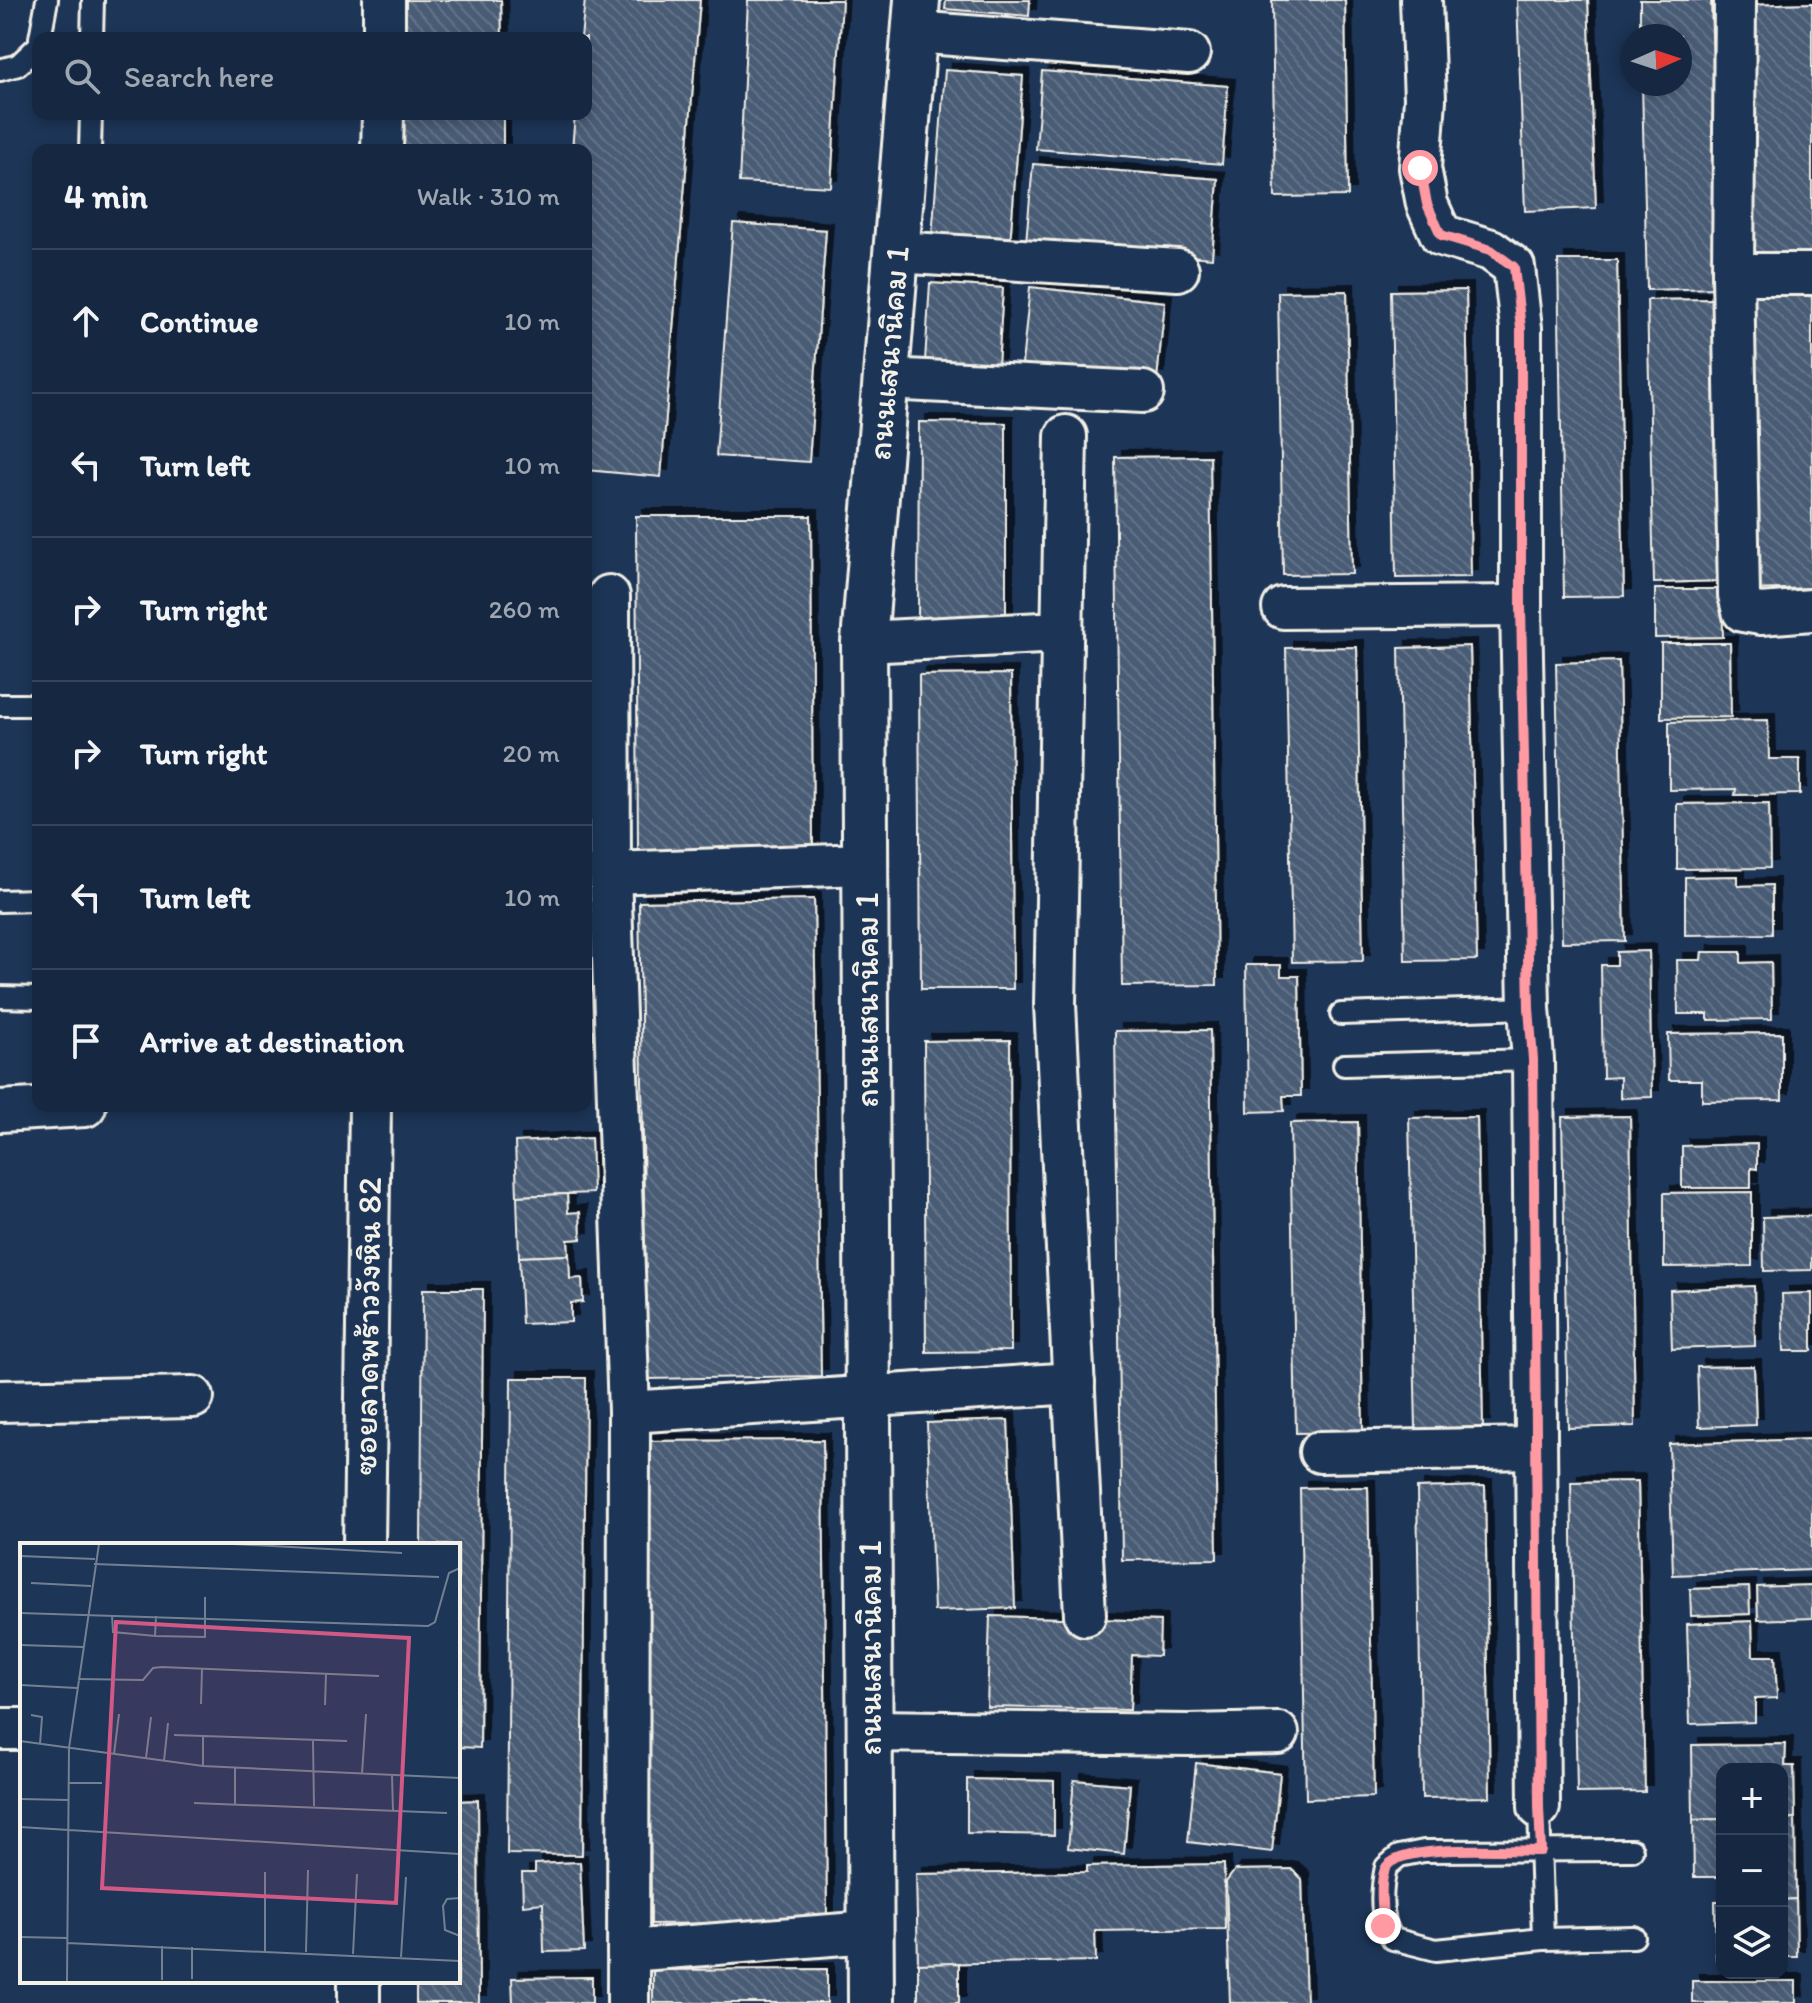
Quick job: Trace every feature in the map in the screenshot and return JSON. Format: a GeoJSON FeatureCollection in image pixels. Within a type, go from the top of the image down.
{"type":"FeatureCollection","features":[{"type":"Feature","properties":{"kind":"street"},"geometry":{"type":"LineString","coordinates":[[384,0],[384,32]]}},
{"type":"Feature","properties":{"kind":"street"},"geometry":{"type":"LineString","coordinates":[[1421,0],[1425,99],[1420,168],[1427,204],[1441,235],[1491,250],[1514,267],[1521,328],[1521,606],[1529,1008],[1533,1060],[1539,1807]]}},
{"type":"Feature","properties":{"kind":"street"},"geometry":{"type":"LineString","coordinates":[[1735,0],[1733,274],[1739,595],[1743,611],[1761,614],[1812,610]]}},
{"type":"Feature","properties":{"kind":"street"},"geometry":{"type":"LineString","coordinates":[[916,16],[1189,53]]}},
{"type":"Feature","properties":{"kind":"street","name":"ถนนเสนานิคม 1"},"geometry":{"type":"LineString","coordinates":[[871,2003],[864,642],[916,16]]}},
{"type":"Feature","properties":{"kind":"street"},"geometry":{"type":"LineString","coordinates":[[382,144],[383,120]]}},
{"type":"Feature","properties":{"kind":"street"},"geometry":{"type":"LineString","coordinates":[[896,252],[1178,270]]}},
{"type":"Feature","properties":{"kind":"street"},"geometry":{"type":"LineString","coordinates":[[1733,274],[1812,274]]}},
{"type":"Feature","properties":{"kind":"street"},"geometry":{"type":"LineString","coordinates":[[886,379],[1143,392]]}},
{"type":"Feature","properties":{"kind":"street"},"geometry":{"type":"LineString","coordinates":[[1066,436],[1055,1004],[1085,1615]]}},
{"type":"Feature","properties":{"kind":"street"},"geometry":{"type":"LineString","coordinates":[[609,596],[610,873],[629,1412],[628,2003]]}},
{"type":"Feature","properties":{"kind":"street"},"geometry":{"type":"LineString","coordinates":[[1283,608],[1521,606]]}},
{"type":"Feature","properties":{"kind":"street"},"geometry":{"type":"LineString","coordinates":[[864,642],[1062,632]]}},
{"type":"Feature","properties":{"kind":"street"},"geometry":{"type":"LineString","coordinates":[[610,873],[865,864]]}},
{"type":"Feature","properties":{"kind":"street"},"geometry":{"type":"LineString","coordinates":[[0,1111],[32,1109]]}},
{"type":"Feature","properties":{"kind":"street","name":"ซอยลาดพร้าววังหิน 82"},"geometry":{"type":"LineString","coordinates":[[364,1543],[370,1112]]}},
{"type":"Feature","properties":{"kind":"street"},"geometry":{"type":"LineString","coordinates":[[629,1412],[1074,1383]]}},
{"type":"Feature","properties":{"kind":"street"},"geometry":{"type":"LineString","coordinates":[[0,1401],[193,1397]]}},
{"type":"Feature","properties":{"kind":"street"},"geometry":{"type":"LineString","coordinates":[[1320,1452],[1534,1448]]}},
{"type":"Feature","properties":{"kind":"street"},"geometry":{"type":"LineString","coordinates":[[870,1731],[1189,1735],[1278,1733]]}},
{"type":"Feature","properties":{"kind":"street"},"geometry":{"type":"LineString","coordinates":[[628,1951],[870,1932]]}},
{"type":"Feature","properties":{"kind":"lane"},"geometry":{"type":"LineString","coordinates":[[41,32],[47,0]]}},
{"type":"Feature","properties":{"kind":"lane"},"geometry":{"type":"LineString","coordinates":[[92,32],[93,0]]}},
{"type":"Feature","properties":{"kind":"lane"},"geometry":{"type":"LineString","coordinates":[[0,70],[18,65],[32,52]]}},
{"type":"Feature","properties":{"kind":"lane"},"geometry":{"type":"LineString","coordinates":[[90,144],[91,120]]}},
{"type":"Feature","properties":{"kind":"lane"},"geometry":{"type":"LineString","coordinates":[[0,705],[32,705]]}},
{"type":"Feature","properties":{"kind":"lane"},"geometry":{"type":"LineString","coordinates":[[0,901],[32,900]]}},
{"type":"Feature","properties":{"kind":"lane"},"geometry":{"type":"LineString","coordinates":[[0,997],[32,998]]}},
{"type":"Feature","properties":{"kind":"lane"},"geometry":{"type":"LineString","coordinates":[[1341,1014],[1529,1008]]}},
{"type":"Feature","properties":{"kind":"lane"},"geometry":{"type":"LineString","coordinates":[[1344,1065],[1533,1060]]}},
{"type":"Feature","properties":{"kind":"lane"},"geometry":{"type":"LineString","coordinates":[[1539,1807],[1543,1939]]}},
{"type":"Feature","properties":{"kind":"lane"},"geometry":{"type":"LineString","coordinates":[[1632,1850],[1424,1851],[1399,1856],[1386,1867],[1383,1926],[1393,1939],[1436,1950],[1543,1939],[1634,1937]]}},
{"type":"Feature","properties":{"kind":"building"},"geometry":{"type":"Polygon","coordinates":[[[400,0],[501,0],[502,32],[401,32],[400,0]]]}},
{"type":"Feature","properties":{"kind":"building"},"geometry":{"type":"Polygon","coordinates":[[[585,0],[700,0],[661,477],[592,471],[592,144],[572,144],[574,120],[592,120],[592,32],[582,32],[585,0]]]}},
{"type":"Feature","properties":{"kind":"building"},"geometry":{"type":"Polygon","coordinates":[[[748,0],[842,0],[831,187],[739,182],[748,0]]]}},
{"type":"Feature","properties":{"kind":"building"},"geometry":{"type":"Polygon","coordinates":[[[946,0],[1030,0],[1029,16],[945,9],[946,0]]]}},
{"type":"Feature","properties":{"kind":"building"},"geometry":{"type":"Polygon","coordinates":[[[1272,0],[1345,0],[1348,196],[1275,197],[1272,0]]]}},
{"type":"Feature","properties":{"kind":"building"},"geometry":{"type":"Polygon","coordinates":[[[1517,0],[1588,0],[1596,208],[1525,211],[1517,0]]]}},
{"type":"Feature","properties":{"kind":"building"},"geometry":{"type":"Polygon","coordinates":[[[1640,0],[1711,0],[1719,288],[1647,290],[1642,96],[1692,96],[1692,24],[1640,24],[1640,0]]]}},
{"type":"Feature","properties":{"kind":"building"},"geometry":{"type":"Polygon","coordinates":[[[1812,3],[1812,261],[1753,262],[1747,5],[1812,3]]]}},
{"type":"Feature","properties":{"kind":"building"},"geometry":{"type":"Polygon","coordinates":[[[945,70],[1023,76],[1010,244],[932,237],[945,70]]]}},
{"type":"Feature","properties":{"kind":"building"},"geometry":{"type":"Polygon","coordinates":[[[1042,71],[1228,86],[1222,164],[1036,149],[1042,71]]]}},
{"type":"Feature","properties":{"kind":"building"},"geometry":{"type":"Polygon","coordinates":[[[402,120],[503,120],[503,144],[402,144],[402,120]]]}},
{"type":"Feature","properties":{"kind":"building"},"geometry":{"type":"Polygon","coordinates":[[[1033,164],[1218,179],[1212,258],[1026,242],[1033,164]]]}},
{"type":"Feature","properties":{"kind":"building"},"geometry":{"type":"Polygon","coordinates":[[[733,223],[826,230],[809,462],[716,456],[733,223]]]}},
{"type":"Feature","properties":{"kind":"building"},"geometry":{"type":"Polygon","coordinates":[[[1558,260],[1617,260],[1624,596],[1564,597],[1558,260]]]}},
{"type":"Feature","properties":{"kind":"building"},"geometry":{"type":"Polygon","coordinates":[[[930,283],[1003,288],[998,366],[925,361],[930,283]]]}},
{"type":"Feature","properties":{"kind":"building"},"geometry":{"type":"Polygon","coordinates":[[[1030,287],[1165,302],[1157,379],[1022,364],[1030,287]]]}},
{"type":"Feature","properties":{"kind":"building"},"geometry":{"type":"Polygon","coordinates":[[[1466,290],[1471,577],[1396,578],[1391,291],[1466,290]]]}},
{"type":"Feature","properties":{"kind":"building"},"geometry":{"type":"Polygon","coordinates":[[[1347,291],[1352,574],[1283,575],[1278,292],[1347,291]]]}},
{"type":"Feature","properties":{"kind":"building"},"geometry":{"type":"Polygon","coordinates":[[[1812,295],[1812,588],[1750,590],[1743,296],[1812,295]]]}},
{"type":"Feature","properties":{"kind":"building"},"geometry":{"type":"Polygon","coordinates":[[[1716,299],[1723,581],[1654,583],[1647,300],[1716,299]]]}},
{"type":"Feature","properties":{"kind":"building"},"geometry":{"type":"Polygon","coordinates":[[[919,422],[1006,423],[1006,622],[918,621],[919,422]]]}},
{"type":"Feature","properties":{"kind":"building"},"geometry":{"type":"Polygon","coordinates":[[[1210,456],[1217,985],[1122,986],[1115,457],[1210,456]]]}},
{"type":"Feature","properties":{"kind":"building"},"geometry":{"type":"Polygon","coordinates":[[[636,516],[811,516],[813,850],[638,850],[636,516]]]}},
{"type":"Feature","properties":{"kind":"building"},"geometry":{"type":"Polygon","coordinates":[[[1655,589],[1722,589],[1723,637],[1655,638],[1655,589]]]}},
{"type":"Feature","properties":{"kind":"building"},"geometry":{"type":"Polygon","coordinates":[[[1661,643],[1730,643],[1731,717],[1661,718],[1661,643]]]}},
{"type":"Feature","properties":{"kind":"building"},"geometry":{"type":"Polygon","coordinates":[[[1470,646],[1477,960],[1405,961],[1399,648],[1470,646]]]}},
{"type":"Feature","properties":{"kind":"building"},"geometry":{"type":"Polygon","coordinates":[[[1357,647],[1363,961],[1292,962],[1286,648],[1357,647]]]}},
{"type":"Feature","properties":{"kind":"building"},"geometry":{"type":"Polygon","coordinates":[[[1619,661],[1625,941],[1562,942],[1556,663],[1619,661]]]}},
{"type":"Feature","properties":{"kind":"building"},"geometry":{"type":"Polygon","coordinates":[[[1011,674],[1013,989],[921,989],[919,675],[1011,674]]]}},
{"type":"Feature","properties":{"kind":"building"},"geometry":{"type":"Polygon","coordinates":[[[1768,720],[1769,759],[1800,759],[1800,794],[1735,795],[1736,789],[1669,790],[1669,722],[1768,720]]]}},
{"type":"Feature","properties":{"kind":"building"},"geometry":{"type":"Polygon","coordinates":[[[1769,803],[1770,868],[1677,869],[1677,804],[1769,803]]]}},
{"type":"Feature","properties":{"kind":"building"},"geometry":{"type":"Polygon","coordinates":[[[1738,876],[1738,886],[1772,885],[1772,934],[1685,935],[1685,877],[1738,876]]]}},
{"type":"Feature","properties":{"kind":"building"},"geometry":{"type":"Polygon","coordinates":[[[814,899],[821,1376],[647,1379],[639,902],[814,899]]]}},
{"type":"Feature","properties":{"kind":"building"},"geometry":{"type":"Polygon","coordinates":[[[1649,951],[1652,1097],[1620,1098],[1620,1077],[1603,1078],[1601,965],[1617,965],[1617,952],[1649,951]]]}},
{"type":"Feature","properties":{"kind":"building"},"geometry":{"type":"Polygon","coordinates":[[[1702,952],[1741,952],[1741,963],[1771,962],[1772,1019],[1708,1020],[1708,1014],[1678,1014],[1677,960],[1701,960],[1702,952]]]}},
{"type":"Feature","properties":{"kind":"building"},"geometry":{"type":"Polygon","coordinates":[[[1246,965],[1281,965],[1281,976],[1299,976],[1301,1096],[1283,1096],[1284,1111],[1248,1112],[1246,965]]]}},
{"type":"Feature","properties":{"kind":"building"},"geometry":{"type":"Polygon","coordinates":[[[1210,1030],[1217,1559],[1122,1560],[1115,1031],[1210,1030]]]}},
{"type":"Feature","properties":{"kind":"building"},"geometry":{"type":"Polygon","coordinates":[[[1782,1033],[1782,1100],[1702,1101],[1702,1080],[1669,1080],[1668,1034],[1782,1033]]]}},
{"type":"Feature","properties":{"kind":"building"},"geometry":{"type":"Polygon","coordinates":[[[1010,1040],[1011,1351],[926,1352],[924,1041],[1010,1040]]]}},
{"type":"Feature","properties":{"kind":"building"},"geometry":{"type":"Polygon","coordinates":[[[1630,1116],[1635,1426],[1568,1428],[1562,1117],[1630,1116]]]}},
{"type":"Feature","properties":{"kind":"building"},"geometry":{"type":"Polygon","coordinates":[[[1477,1117],[1483,1427],[1416,1429],[1409,1118],[1477,1117]]]}},
{"type":"Feature","properties":{"kind":"building"},"geometry":{"type":"Polygon","coordinates":[[[1358,1122],[1363,1432],[1296,1433],[1290,1123],[1358,1122]]]}},
{"type":"Feature","properties":{"kind":"building"},"geometry":{"type":"Polygon","coordinates":[[[591,1138],[593,1193],[517,1196],[515,1142],[591,1138]]]}},
{"type":"Feature","properties":{"kind":"building"},"geometry":{"type":"Polygon","coordinates":[[[1757,1144],[1757,1169],[1751,1168],[1751,1188],[1682,1188],[1682,1146],[1757,1144]]]}},
{"type":"Feature","properties":{"kind":"building"},"geometry":{"type":"Polygon","coordinates":[[[1752,1192],[1752,1266],[1664,1267],[1664,1193],[1752,1192]]]}},
{"type":"Feature","properties":{"kind":"building"},"geometry":{"type":"Polygon","coordinates":[[[567,1194],[568,1213],[580,1212],[581,1239],[568,1240],[569,1255],[519,1257],[517,1196],[567,1194]]]}},
{"type":"Feature","properties":{"kind":"building"},"geometry":{"type":"Polygon","coordinates":[[[1812,1216],[1812,1270],[1764,1271],[1763,1217],[1812,1216]]]}},
{"type":"Feature","properties":{"kind":"building"},"geometry":{"type":"Polygon","coordinates":[[[569,1255],[570,1279],[582,1278],[583,1302],[571,1303],[571,1322],[522,1324],[519,1257],[569,1255]]]}},
{"type":"Feature","properties":{"kind":"building"},"geometry":{"type":"Polygon","coordinates":[[[1754,1286],[1755,1346],[1672,1349],[1670,1290],[1754,1286]]]}},
{"type":"Feature","properties":{"kind":"building"},"geometry":{"type":"Polygon","coordinates":[[[423,1289],[483,1289],[480,1748],[460,1747],[460,1543],[421,1543],[423,1289]]]}},
{"type":"Feature","properties":{"kind":"building"},"geometry":{"type":"Polygon","coordinates":[[[1812,1293],[1812,1351],[1784,1351],[1782,1294],[1812,1293]]]}},
{"type":"Feature","properties":{"kind":"building"},"geometry":{"type":"Polygon","coordinates":[[[1754,1366],[1756,1425],[1699,1427],[1697,1367],[1754,1366]]]}},
{"type":"Feature","properties":{"kind":"building"},"geometry":{"type":"Polygon","coordinates":[[[511,1378],[586,1378],[582,1855],[507,1854],[511,1378]]]}},
{"type":"Feature","properties":{"kind":"building"},"geometry":{"type":"Polygon","coordinates":[[[1008,1420],[1015,1608],[934,1611],[927,1423],[1008,1420]]]}},
{"type":"Feature","properties":{"kind":"building"},"geometry":{"type":"Polygon","coordinates":[[[1812,1439],[1812,1570],[1673,1575],[1669,1444],[1812,1439]]]}},
{"type":"Feature","properties":{"kind":"building"},"geometry":{"type":"Polygon","coordinates":[[[823,1440],[827,1922],[651,1924],[647,1441],[823,1440]]]}},
{"type":"Feature","properties":{"kind":"building"},"geometry":{"type":"Polygon","coordinates":[[[1638,1481],[1645,1792],[1577,1793],[1571,1482],[1638,1481]]]}},
{"type":"Feature","properties":{"kind":"building"},"geometry":{"type":"Polygon","coordinates":[[[1485,1486],[1490,1797],[1422,1798],[1417,1488],[1485,1486]]]}},
{"type":"Feature","properties":{"kind":"building"},"geometry":{"type":"Polygon","coordinates":[[[1368,1487],[1374,1797],[1306,1799],[1300,1488],[1368,1487]]]}},
{"type":"Feature","properties":{"kind":"building"},"geometry":{"type":"Polygon","coordinates":[[[1812,1585],[1812,1618],[1758,1620],[1757,1587],[1812,1585]]]}},
{"type":"Feature","properties":{"kind":"building"},"geometry":{"type":"Polygon","coordinates":[[[1749,1587],[1750,1614],[1691,1616],[1690,1589],[1749,1587]]]}},
{"type":"Feature","properties":{"kind":"building"},"geometry":{"type":"Polygon","coordinates":[[[990,1616],[1160,1621],[1159,1656],[1132,1655],[1130,1710],[987,1707],[990,1616]]]}},
{"type":"Feature","properties":{"kind":"building"},"geometry":{"type":"Polygon","coordinates":[[[1752,1621],[1753,1656],[1775,1656],[1777,1698],[1755,1699],[1755,1722],[1690,1724],[1687,1624],[1752,1621]]]}},
{"type":"Feature","properties":{"kind":"building"},"geometry":{"type":"Polygon","coordinates":[[[1786,1744],[1785,1763],[1716,1763],[1716,1819],[1693,1820],[1692,1745],[1786,1744]]]}},
{"type":"Feature","properties":{"kind":"building"},"geometry":{"type":"Polygon","coordinates":[[[1196,1763],[1280,1773],[1272,1852],[1188,1842],[1196,1763]]]}},
{"type":"Feature","properties":{"kind":"building"},"geometry":{"type":"Polygon","coordinates":[[[1788,1766],[1794,1766],[1795,1818],[1788,1819],[1788,1766]]]}},
{"type":"Feature","properties":{"kind":"building"},"geometry":{"type":"Polygon","coordinates":[[[967,1779],[1054,1781],[1054,1835],[967,1833],[967,1779]]]}},
{"type":"Feature","properties":{"kind":"building"},"geometry":{"type":"Polygon","coordinates":[[[1074,1780],[1130,1785],[1124,1854],[1068,1848],[1074,1780]]]}},
{"type":"Feature","properties":{"kind":"building"},"geometry":{"type":"Polygon","coordinates":[[[478,1800],[479,2003],[416,2003],[416,1983],[460,1983],[460,1801],[478,1800]]]}},
{"type":"Feature","properties":{"kind":"building"},"geometry":{"type":"Polygon","coordinates":[[[1795,1818],[1796,1899],[1788,1900],[1788,1835],[1788,1819],[1795,1818]]]}},
{"type":"Feature","properties":{"kind":"building"},"geometry":{"type":"Polygon","coordinates":[[[1716,1819],[1716,1877],[1694,1877],[1693,1820],[1716,1819]]]}},
{"type":"Feature","properties":{"kind":"building"},"geometry":{"type":"Polygon","coordinates":[[[580,1862],[584,1951],[544,1952],[543,1903],[523,1905],[522,1873],[535,1873],[535,1864],[580,1862]]]}},
{"type":"Feature","properties":{"kind":"building"},"geometry":{"type":"Polygon","coordinates":[[[1224,1864],[1225,1929],[1095,1931],[1096,1961],[918,1964],[916,1874],[1087,1872],[1087,1866],[1224,1864]]]}},
{"type":"Feature","properties":{"kind":"building"},"geometry":{"type":"Polygon","coordinates":[[[1291,1869],[1302,1879],[1306,2003],[1230,2003],[1226,1882],[1235,1870],[1291,1869]]]}},
{"type":"Feature","properties":{"kind":"building"},"geometry":{"type":"Polygon","coordinates":[[[1796,1899],[1797,1957],[1788,1957],[1788,1900],[1796,1899]]]}},
{"type":"Feature","properties":{"kind":"building"},"geometry":{"type":"Polygon","coordinates":[[[959,1963],[959,2003],[918,2003],[918,1964],[959,1963]]]}},
{"type":"Feature","properties":{"kind":"building"},"geometry":{"type":"Polygon","coordinates":[[[827,1969],[827,2003],[653,2003],[653,1970],[827,1969]]]}},
{"type":"Feature","properties":{"kind":"building"},"geometry":{"type":"Polygon","coordinates":[[[592,1977],[592,2003],[513,2003],[512,1978],[592,1977]]]}},
{"type":"Feature","properties":{"kind":"building"},"geometry":{"type":"Polygon","coordinates":[[[1692,1981],[1796,1981],[1796,2003],[1692,2003],[1692,1981]]]}},
{"type":"Feature","properties":{"kind":"route"},"geometry":{"type":"LineString","coordinates":[[1383,1926],[1386,1867],[1399,1856],[1424,1851],[1541,1851],[1534,1448],[1533,1060],[1529,1008],[1521,606],[1521,328],[1514,267],[1491,250],[1441,235],[1427,204],[1420,168]]}}]}
